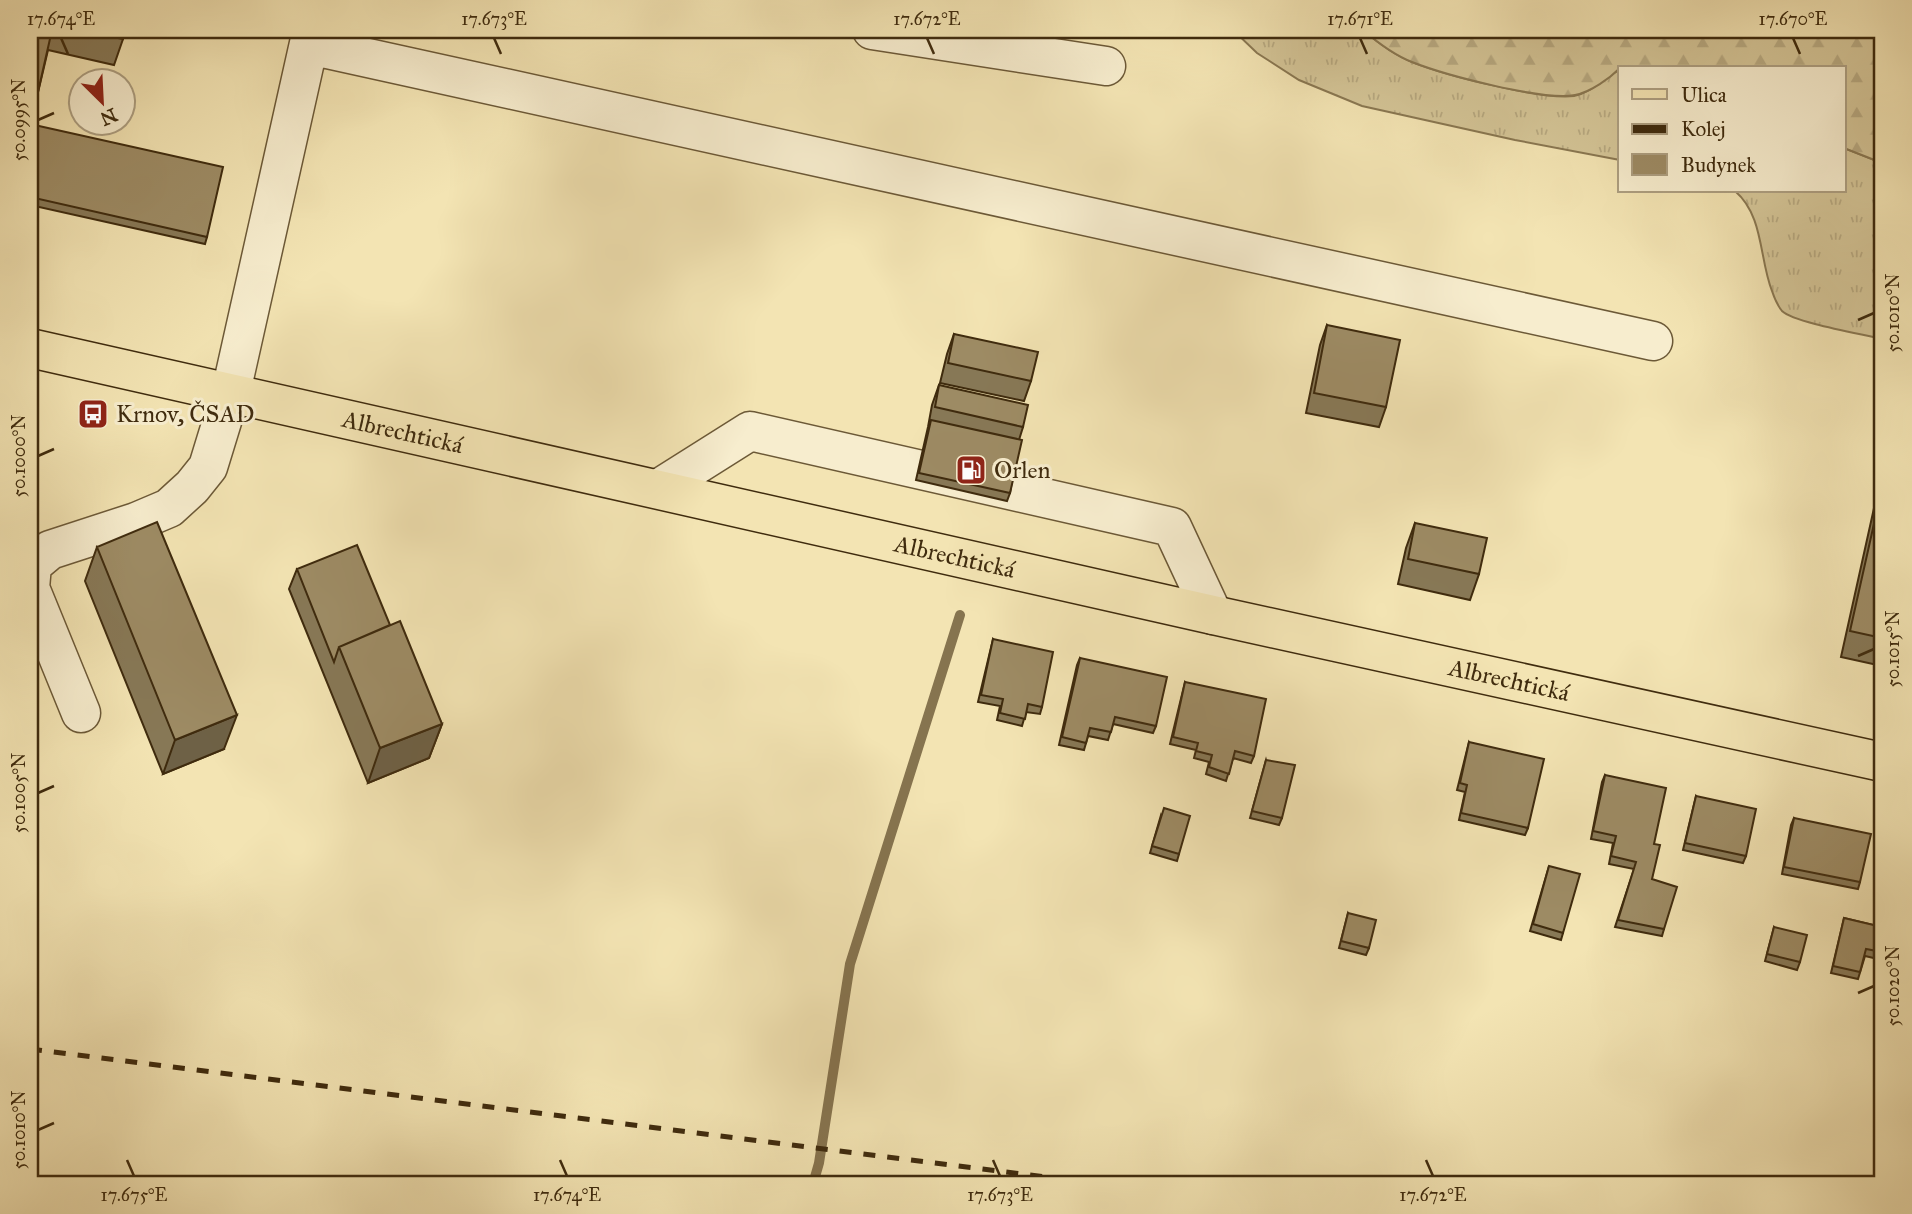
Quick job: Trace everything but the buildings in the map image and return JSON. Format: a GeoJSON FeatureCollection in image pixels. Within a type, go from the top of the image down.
{"type":"FeatureCollection","features":[{"type":"Feature","properties":{"kind":"main road","name":"Albrechtická"},"geometry":{"type":"LineString","coordinates":[[30,348],[1213,615],[1882,762]]}},
{"type":"Feature","properties":{"kind":"lane"},"geometry":{"type":"LineString","coordinates":[[872,30],[1106,66]]}},
{"type":"Feature","properties":{"kind":"lane"},"geometry":{"type":"LineString","coordinates":[[81,713],[30,588],[32,565],[50,550],[136,522],[169,508],[192,487],[208,467],[231,392],[310,38],[1653,341]]}},
{"type":"Feature","properties":{"kind":"lane"},"geometry":{"type":"LineString","coordinates":[[659,489],[750,431],[790,440],[1172,527],[1213,615]]}},
{"type":"Feature","properties":{"kind":"green space"},"geometry":{"type":"Polygon","coordinates":[[[1233,30],[1363,30],[1386,48],[1412,62],[1469,80],[1539,94],[1574,96],[1618,71],[1618,160],[1362,106],[1299,80],[1257,53],[1233,30]]]}},
{"type":"Feature","properties":{"kind":"green space"},"geometry":{"type":"Polygon","coordinates":[[[1363,30],[1882,30],[1882,163],[1846,149],[1846,66],[1618,66],[1618,70],[1606,80],[1587,91],[1560,96],[1518,91],[1470,80],[1412,62],[1380,44],[1363,30]]]}},
{"type":"Feature","properties":{"kind":"green space"},"geometry":{"type":"Polygon","coordinates":[[[1846,149],[1882,163],[1882,339],[1814,324],[1782,311],[1768,278],[1756,225],[1744,201],[1736,192],[1846,192],[1846,149]]]}},
{"type":"Feature","properties":{"kind":"waterway"},"geometry":{"type":"LineString","coordinates":[[813,1184],[819,1163],[850,964],[960,615]]}},
{"type":"Feature","properties":{"kind":"railway"},"geometry":{"type":"LineString","coordinates":[[30,1049],[1101,1184]]}},
{"type":"Feature","properties":{"kind":"place","name":"Krnov, ČSAD"},"geometry":{"type":"Point","coordinates":[93,414]}},
{"type":"Feature","properties":{"kind":"place","name":"Orlen"},"geometry":{"type":"Point","coordinates":[971,470]}}]}
